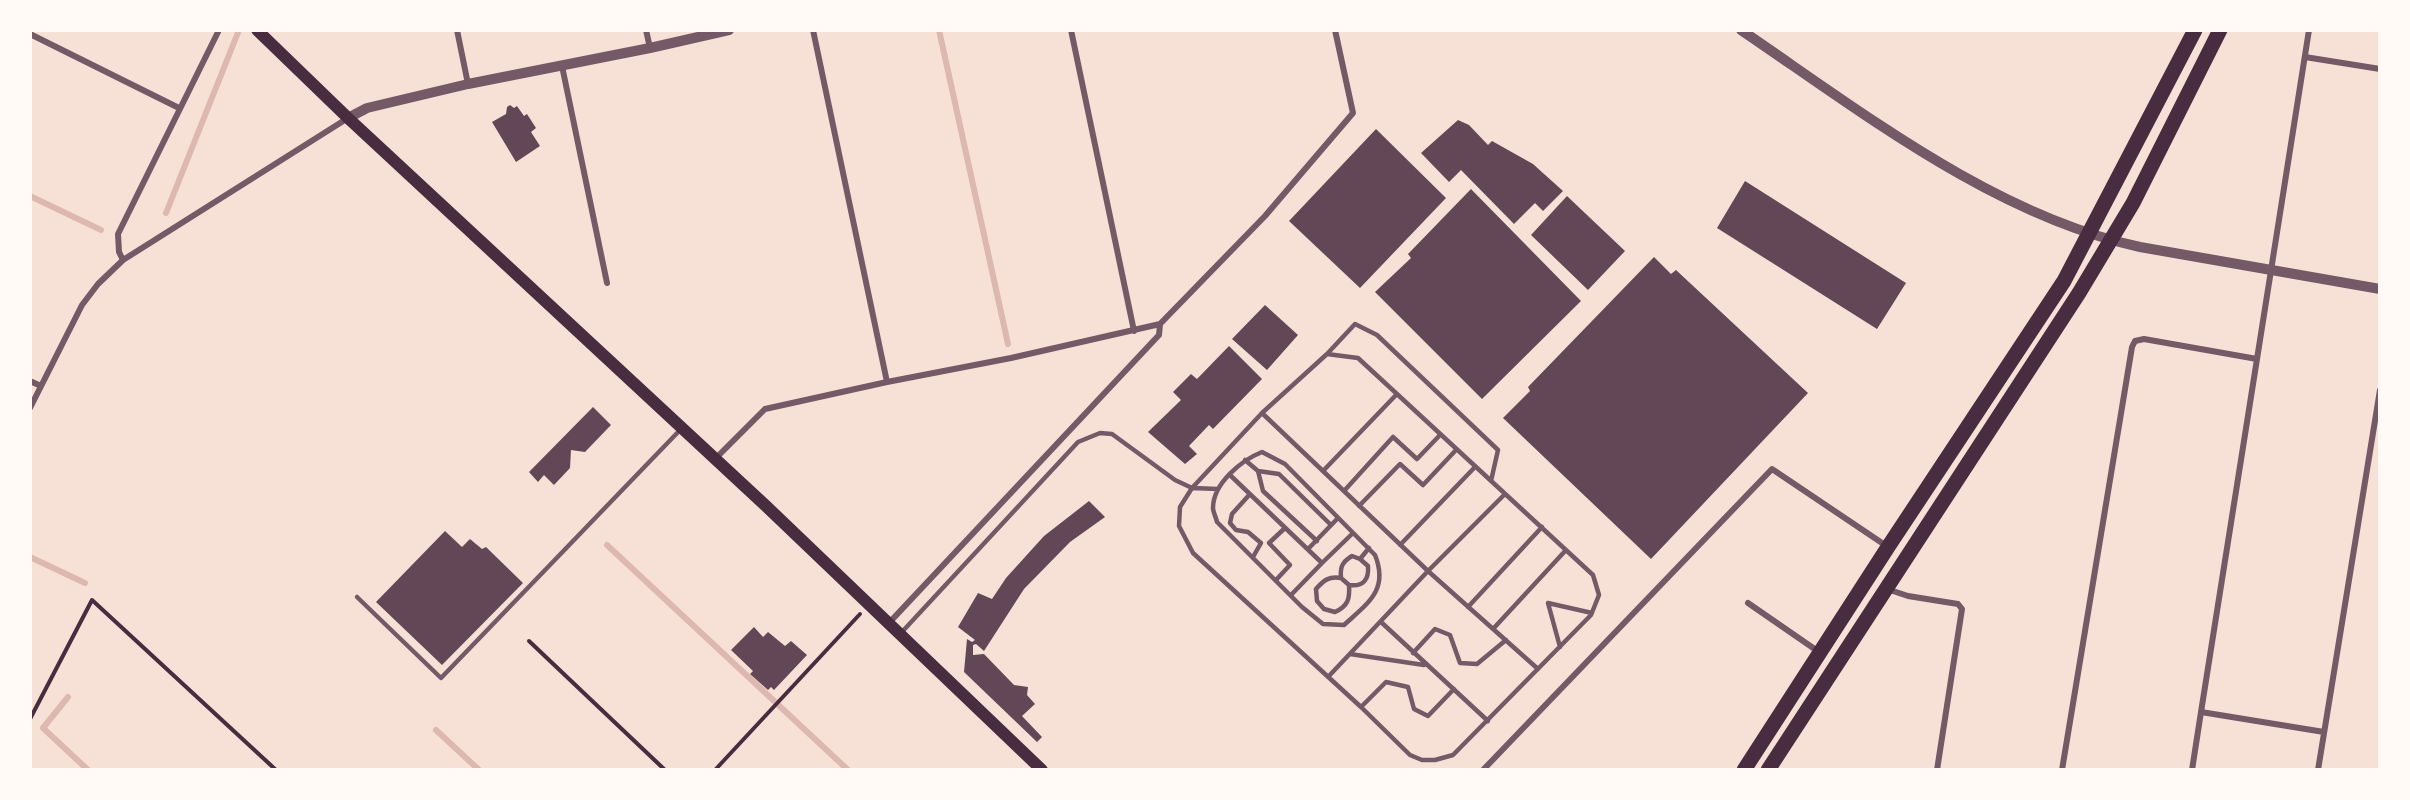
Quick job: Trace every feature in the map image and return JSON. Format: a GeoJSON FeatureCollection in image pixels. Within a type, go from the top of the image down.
{"type":"FeatureCollection","features":[{"type":"Feature","properties":{"kind":"main road"},"geometry":{"type":"LineString","coordinates":[[257,30],[348,118],[715,459],[1042,770]]}},
{"type":"Feature","properties":{"kind":"main road"},"geometry":{"type":"LineString","coordinates":[[1743,770],[2064,281],[2195,30]]}},
{"type":"Feature","properties":{"kind":"main road"},"geometry":{"type":"LineString","coordinates":[[1768,770],[2079,293],[2160,153],[2220,30]]}},
{"type":"Feature","properties":{"kind":"street"},"geometry":{"type":"LineString","coordinates":[[123,260],[119,252],[118,234],[219,30]]}},
{"type":"Feature","properties":{"kind":"street"},"geometry":{"type":"LineString","coordinates":[[457,30],[468,84]]}},
{"type":"Feature","properties":{"kind":"street"},"geometry":{"type":"LineString","coordinates":[[646,30],[650,48]]}},
{"type":"Feature","properties":{"kind":"street"},"geometry":{"type":"LineString","coordinates":[[30,408],[82,305],[98,284],[123,260],[348,118],[368,108],[468,84],[729,30]]}},
{"type":"Feature","properties":{"kind":"street"},"geometry":{"type":"LineString","coordinates":[[813,30],[887,382]]}},
{"type":"Feature","properties":{"kind":"street"},"geometry":{"type":"LineString","coordinates":[[1071,30],[1134,331]]}},
{"type":"Feature","properties":{"kind":"street"},"geometry":{"type":"LineString","coordinates":[[715,459],[765,409],[1011,358],[1160,324],[1265,216],[1353,113],[1335,30]]}},
{"type":"Feature","properties":{"kind":"street"},"geometry":{"type":"LineString","coordinates":[[1741,30],[1901,138],[1982,186],[2046,218],[2110,241],[2380,289]]}},
{"type":"Feature","properties":{"kind":"street"},"geometry":{"type":"LineString","coordinates":[[2192,770],[2309,30]]}},
{"type":"Feature","properties":{"kind":"street"},"geometry":{"type":"LineString","coordinates":[[30,34],[179,108]]}},
{"type":"Feature","properties":{"kind":"street"},"geometry":{"type":"LineString","coordinates":[[2305,57],[2380,69]]}},
{"type":"Feature","properties":{"kind":"street"},"geometry":{"type":"LineString","coordinates":[[562,66],[607,283]]}},
{"type":"Feature","properties":{"kind":"street"},"geometry":{"type":"LineString","coordinates":[[888,624],[1159,335],[1160,324]]}},
{"type":"Feature","properties":{"kind":"street"},"geometry":{"type":"LineString","coordinates":[[2062,770],[2132,347],[2135,341],[2144,339],[2257,359]]}},
{"type":"Feature","properties":{"kind":"street"},"geometry":{"type":"LineString","coordinates":[[30,381],[41,386]]}},
{"type":"Feature","properties":{"kind":"street"},"geometry":{"type":"LineString","coordinates":[[2318,770],[2380,390]]}},
{"type":"Feature","properties":{"kind":"street"},"geometry":{"type":"LineString","coordinates":[[1483,770],[1772,469],[1888,547]]}},
{"type":"Feature","properties":{"kind":"street"},"geometry":{"type":"LineString","coordinates":[[1886,588],[1908,596],[1958,604],[1962,609],[1937,770]]}},
{"type":"Feature","properties":{"kind":"street"},"geometry":{"type":"LineString","coordinates":[[1748,603],[1820,652]]}},
{"type":"Feature","properties":{"kind":"street"},"geometry":{"type":"LineString","coordinates":[[2201,712],[2324,732]]}},
{"type":"Feature","properties":{"kind":"lane"},"geometry":{"type":"LineString","coordinates":[[1326,354],[1358,358],[1456,450],[1593,575],[1599,595],[1592,613],[1453,755],[1435,760],[1422,760],[1410,755],[1361,707],[1192,553],[1179,526],[1180,507],[1192,488],[1262,413],[1355,324],[1377,335],[1498,450],[1491,481]]}},
{"type":"Feature","properties":{"kind":"lane"},"geometry":{"type":"LineString","coordinates":[[1323,471],[1396,394]]}},
{"type":"Feature","properties":{"kind":"lane"},"geometry":{"type":"LineString","coordinates":[[1262,413],[1428,571],[1538,669]]}},
{"type":"Feature","properties":{"kind":"lane"},"geometry":{"type":"LineString","coordinates":[[357,597],[441,678],[681,429]]}},
{"type":"Feature","properties":{"kind":"lane"},"geometry":{"type":"LineString","coordinates":[[899,634],[1078,442],[1100,433],[1112,434],[1175,480],[1192,488],[1218,489]]}},
{"type":"Feature","properties":{"kind":"lane"},"geometry":{"type":"LineString","coordinates":[[1344,491],[1392,437],[1417,459],[1440,435]]}},
{"type":"Feature","properties":{"kind":"lane"},"geometry":{"type":"LineString","coordinates":[[1359,506],[1400,464],[1423,485],[1456,450]]}},
{"type":"Feature","properties":{"kind":"lane"},"geometry":{"type":"LineString","coordinates":[[1262,452],[1285,464],[1376,555],[1381,570],[1378,588],[1344,625],[1323,624],[1217,522],[1213,508],[1218,489],[1231,476],[1245,460],[1262,452]]}},
{"type":"Feature","properties":{"kind":"lane"},"geometry":{"type":"LineString","coordinates":[[1245,460],[1258,471],[1279,474],[1331,525]]}},
{"type":"Feature","properties":{"kind":"lane"},"geometry":{"type":"LineString","coordinates":[[1400,545],[1475,466]]}},
{"type":"Feature","properties":{"kind":"lane"},"geometry":{"type":"LineString","coordinates":[[1258,471],[1263,491],[1317,541]]}},
{"type":"Feature","properties":{"kind":"lane"},"geometry":{"type":"LineString","coordinates":[[1231,476],[1322,563]]}},
{"type":"Feature","properties":{"kind":"lane"},"geometry":{"type":"LineString","coordinates":[[1250,494],[1232,514],[1230,523],[1236,530],[1248,532],[1261,543],[1253,557]]}},
{"type":"Feature","properties":{"kind":"lane"},"geometry":{"type":"LineString","coordinates":[[1328,677],[1428,571],[1505,494]]}},
{"type":"Feature","properties":{"kind":"lane"},"geometry":{"type":"LineString","coordinates":[[1308,549],[1338,518]]}},
{"type":"Feature","properties":{"kind":"lane"},"geometry":{"type":"LineString","coordinates":[[1468,607],[1542,527]]}},
{"type":"Feature","properties":{"kind":"lane"},"geometry":{"type":"LineString","coordinates":[[1276,580],[1290,565],[1269,543],[1285,528]]}},
{"type":"Feature","properties":{"kind":"lane"},"geometry":{"type":"LineString","coordinates":[[1291,595],[1353,533]]}},
{"type":"Feature","properties":{"kind":"lane"},"geometry":{"type":"LineString","coordinates":[[1360,559],[1369,548]]}},
{"type":"Feature","properties":{"kind":"lane"},"geometry":{"type":"LineString","coordinates":[[1493,629],[1566,550]]}},
{"type":"Feature","properties":{"kind":"lane"},"geometry":{"type":"LineString","coordinates":[[1341,578],[1340,570],[1343,562],[1352,556],[1368,566],[1368,576],[1357,586],[1349,585],[1341,578],[1332,576],[1323,581],[1316,589],[1317,601],[1324,609],[1335,612],[1345,607],[1350,597],[1349,585]]}},
{"type":"Feature","properties":{"kind":"lane"},"geometry":{"type":"LineString","coordinates":[[1560,647],[1548,603],[1592,613]]}},
{"type":"Feature","properties":{"kind":"lane"},"geometry":{"type":"LineString","coordinates":[[1345,607],[1354,615]]}},
{"type":"Feature","properties":{"kind":"lane"},"geometry":{"type":"LineString","coordinates":[[1380,622],[1488,720]]}},
{"type":"Feature","properties":{"kind":"lane"},"geometry":{"type":"LineString","coordinates":[[1413,653],[1435,629],[1450,635],[1461,663],[1477,664],[1506,640]]}},
{"type":"Feature","properties":{"kind":"lane"},"geometry":{"type":"LineString","coordinates":[[1350,654],[1426,666]]}},
{"type":"Feature","properties":{"kind":"lane"},"geometry":{"type":"LineString","coordinates":[[1361,707],[1386,682],[1408,687],[1414,709],[1428,716],[1454,689]]}},
{"type":"Feature","properties":{"kind":"path"},"geometry":{"type":"LineString","coordinates":[[30,719],[92,600],[276,770]]}},
{"type":"Feature","properties":{"kind":"path"},"geometry":{"type":"LineString","coordinates":[[715,770],[868,605]]}},
{"type":"Feature","properties":{"kind":"path"},"geometry":{"type":"LineString","coordinates":[[529,640],[666,770]]}},
{"type":"Feature","properties":{"kind":"building"},"geometry":{"type":"Polygon","coordinates":[[[510,105],[514,108],[517,106],[524,116],[527,114],[536,128],[531,132],[540,146],[516,162],[492,122],[506,114],[507,107],[510,105]]]}},
{"type":"Feature","properties":{"kind":"building"},"geometry":{"type":"Polygon","coordinates":[[[1458,120],[1469,125],[1488,145],[1492,141],[1533,164],[1563,191],[1543,211],[1535,203],[1514,224],[1461,170],[1449,182],[1421,153],[1458,120]]]}},
{"type":"Feature","properties":{"kind":"building"},"geometry":{"type":"Polygon","coordinates":[[[1376,129],[1446,198],[1360,288],[1289,221],[1376,129]]]}},
{"type":"Feature","properties":{"kind":"building"},"geometry":{"type":"Polygon","coordinates":[[[1745,181],[1906,283],[1877,329],[1717,228],[1745,181]]]}},
{"type":"Feature","properties":{"kind":"building"},"geometry":{"type":"Polygon","coordinates":[[[1471,189],[1581,301],[1482,399],[1375,292],[1411,258],[1408,254],[1471,189]]]}},
{"type":"Feature","properties":{"kind":"building"},"geometry":{"type":"Polygon","coordinates":[[[1567,196],[1625,251],[1588,290],[1531,235],[1567,196]]]}},
{"type":"Feature","properties":{"kind":"building"},"geometry":{"type":"Polygon","coordinates":[[[1654,257],[1671,274],[1676,270],[1808,393],[1651,559],[1503,418],[1530,391],[1528,387],[1654,257]]]}},
{"type":"Feature","properties":{"kind":"building"},"geometry":{"type":"Polygon","coordinates":[[[1265,305],[1298,335],[1267,370],[1232,339],[1265,305]]]}},
{"type":"Feature","properties":{"kind":"building"},"geometry":{"type":"Polygon","coordinates":[[[1229,346],[1262,379],[1213,429],[1209,425],[1189,446],[1197,454],[1185,464],[1148,432],[1181,400],[1173,392],[1191,374],[1197,379],[1229,346]]]}},
{"type":"Feature","properties":{"kind":"building"},"geometry":{"type":"Polygon","coordinates":[[[593,407],[611,425],[585,452],[571,450],[570,468],[554,485],[544,475],[538,482],[529,472],[593,407]]]}},
{"type":"Feature","properties":{"kind":"building"},"geometry":{"type":"Polygon","coordinates":[[[1089,501],[1105,517],[1070,542],[1024,589],[984,651],[976,644],[973,645],[973,655],[984,654],[1014,685],[1028,687],[1027,695],[1035,704],[1022,716],[1042,737],[1037,742],[964,672],[967,639],[972,642],[975,640],[958,627],[978,593],[992,599],[1006,578],[1044,536],[1089,501]]]}},
{"type":"Feature","properties":{"kind":"building"},"geometry":{"type":"Polygon","coordinates":[[[445,531],[462,547],[470,539],[482,549],[486,547],[523,583],[442,665],[376,602],[445,531]]]}},
{"type":"Feature","properties":{"kind":"building"},"geometry":{"type":"Polygon","coordinates":[[[754,627],[763,637],[768,632],[785,646],[791,641],[807,655],[774,690],[771,687],[768,690],[750,674],[753,671],[731,650],[754,627]]]}},
{"type":"Feature","properties":{"kind":"waterway"},"geometry":{"type":"LineString","coordinates":[[166,213],[239,30]]}},
{"type":"Feature","properties":{"kind":"waterway"},"geometry":{"type":"LineString","coordinates":[[939,30],[1008,344]]}},
{"type":"Feature","properties":{"kind":"waterway"},"geometry":{"type":"LineString","coordinates":[[30,196],[101,230]]}},
{"type":"Feature","properties":{"kind":"waterway"},"geometry":{"type":"LineString","coordinates":[[607,545],[848,770]]}},
{"type":"Feature","properties":{"kind":"waterway"},"geometry":{"type":"LineString","coordinates":[[30,557],[85,583]]}},
{"type":"Feature","properties":{"kind":"waterway"},"geometry":{"type":"LineString","coordinates":[[68,697],[43,728],[88,770]]}},
{"type":"Feature","properties":{"kind":"waterway"},"geometry":{"type":"LineString","coordinates":[[436,730],[479,770]]}}]}
